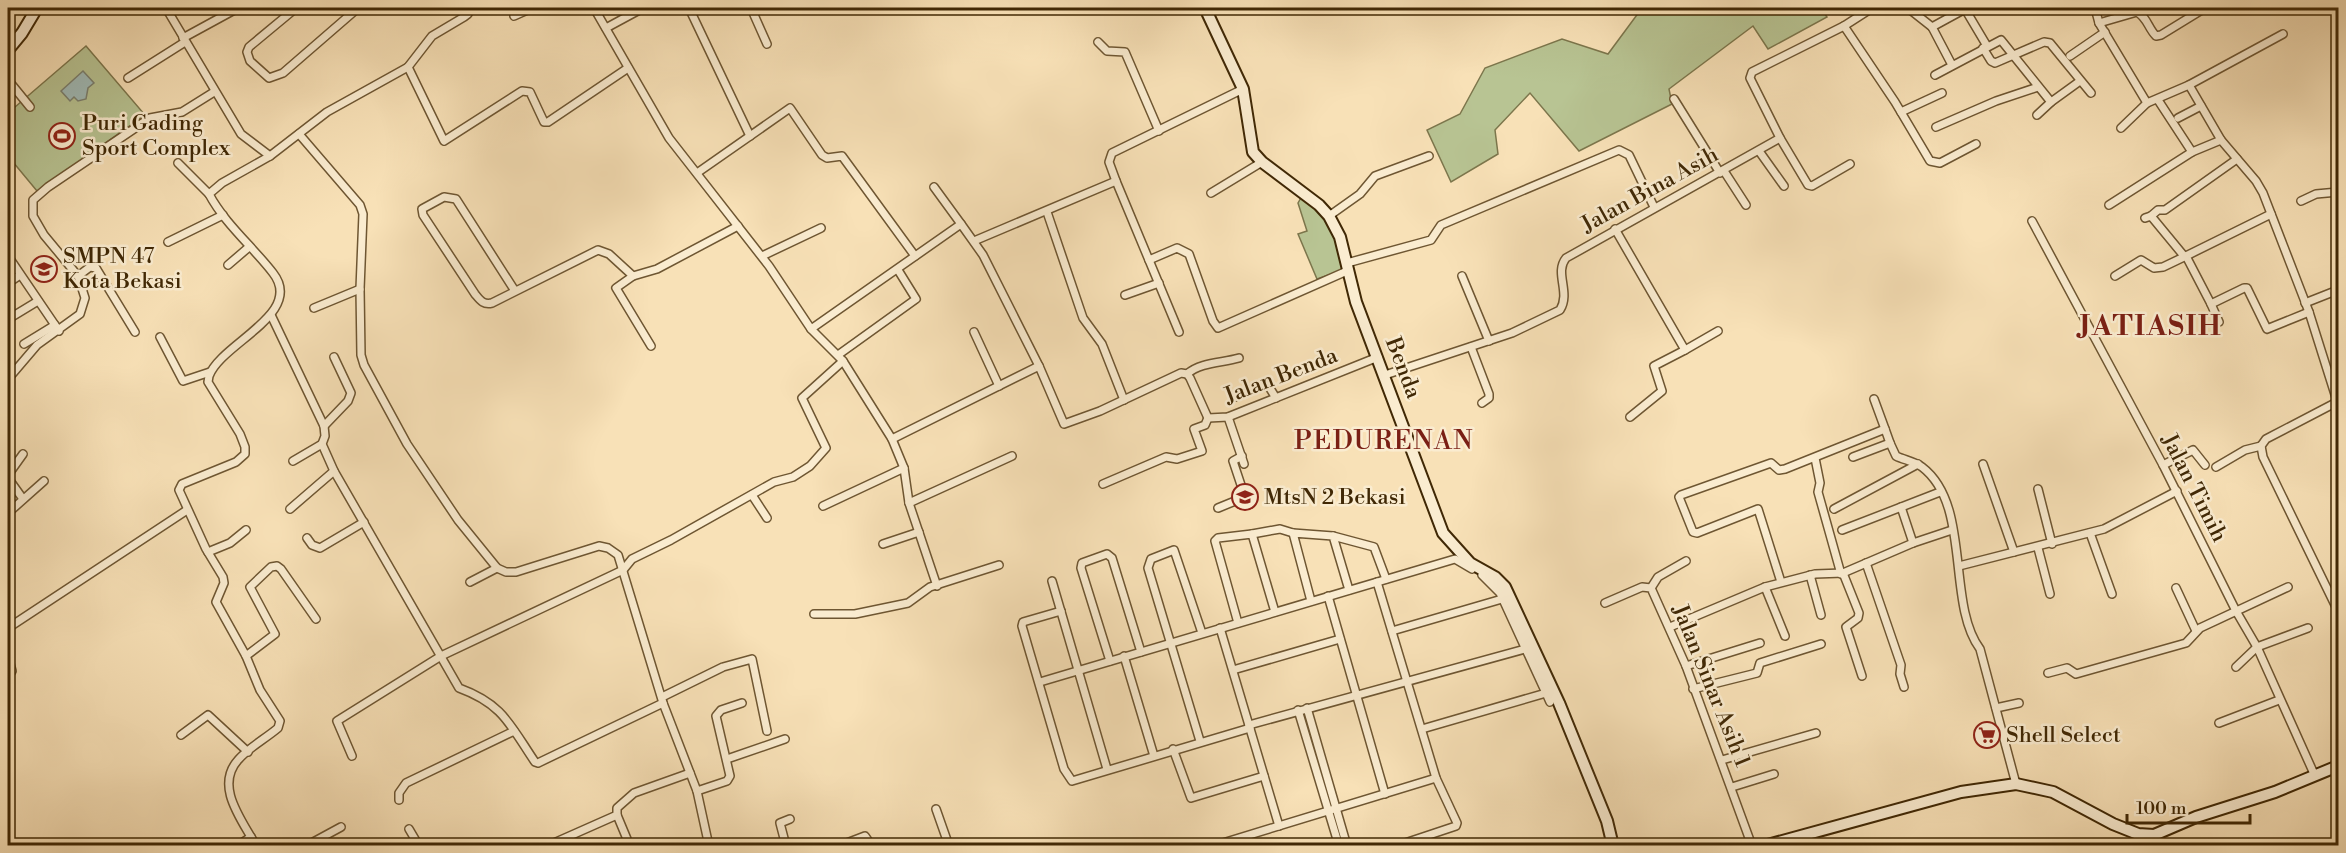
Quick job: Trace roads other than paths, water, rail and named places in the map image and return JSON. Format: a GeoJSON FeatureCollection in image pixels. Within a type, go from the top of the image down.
{"type":"FeatureCollection","features":[{"type":"Feature","properties":{"kind":"street"},"geometry":{"type":"LineString","coordinates":[[8,50],[22,33],[37,8]]}},
{"type":"Feature","properties":{"kind":"street"},"geometry":{"type":"LineString","coordinates":[[166,8],[214,93],[241,134],[270,156]]}},
{"type":"Feature","properties":{"kind":"street"},"geometry":{"type":"LineString","coordinates":[[128,78],[184,40],[238,8]]}},
{"type":"Feature","properties":{"kind":"street"},"geometry":{"type":"LineString","coordinates":[[293,9],[249,47],[247,52],[250,61],[269,78],[283,73],[358,8]]}},
{"type":"Feature","properties":{"kind":"street"},"geometry":{"type":"LineString","coordinates":[[209,194],[222,183],[270,156],[327,112],[408,68],[425,42],[468,14],[467,8]]}},
{"type":"Feature","properties":{"kind":"street"},"geometry":{"type":"LineString","coordinates":[[514,16],[532,8]]}},
{"type":"Feature","properties":{"kind":"street"},"geometry":{"type":"LineString","coordinates":[[594,8],[669,138],[762,256],[811,329],[840,358],[892,439],[904,468],[909,503],[937,586]]}},
{"type":"Feature","properties":{"kind":"street"},"geometry":{"type":"LineString","coordinates":[[606,28],[643,8]]}},
{"type":"Feature","properties":{"kind":"street"},"geometry":{"type":"LineString","coordinates":[[689,8],[750,136]]}},
{"type":"Feature","properties":{"kind":"street"},"geometry":{"type":"LineString","coordinates":[[751,8],[767,44]]}},
{"type":"Feature","properties":{"kind":"street","name":"Benda"},"geometry":{"type":"LineString","coordinates":[[1205,8],[1243,89],[1252,152],[1329,216],[1340,237],[1347,267],[1378,357],[1443,533],[1470,563],[1494,577],[1505,587],[1559,703],[1607,821],[1613,846]]}},
{"type":"Feature","properties":{"kind":"street"},"geometry":{"type":"LineString","coordinates":[[1850,164],[1812,186],[1808,185],[1780,138],[1750,78],[1752,72],[1845,26],[1872,8]]}},
{"type":"Feature","properties":{"kind":"street"},"geometry":{"type":"LineString","coordinates":[[1908,8],[1932,27],[1952,65]]}},
{"type":"Feature","properties":{"kind":"street"},"geometry":{"type":"LineString","coordinates":[[1932,27],[1967,8],[1992,63],[2044,42],[2050,43],[2091,93]]}},
{"type":"Feature","properties":{"kind":"street"},"geometry":{"type":"LineString","coordinates":[[2095,8],[2100,23],[2147,103]]}},
{"type":"Feature","properties":{"kind":"street"},"geometry":{"type":"LineString","coordinates":[[2100,23],[2136,12],[2142,14],[2156,36],[2205,8]]}},
{"type":"Feature","properties":{"kind":"street"},"geometry":{"type":"LineString","coordinates":[[1845,26],[1930,161],[1940,163],[1976,144]]}},
{"type":"Feature","properties":{"kind":"street"},"geometry":{"type":"LineString","coordinates":[[2070,56],[2105,32]]}},
{"type":"Feature","properties":{"kind":"street"},"geometry":{"type":"LineString","coordinates":[[2121,128],[2147,103],[2189,85],[2283,34]]}},
{"type":"Feature","properties":{"kind":"street"},"geometry":{"type":"LineString","coordinates":[[1935,75],[1985,47],[2003,40],[2051,102]]}},
{"type":"Feature","properties":{"kind":"street"},"geometry":{"type":"LineString","coordinates":[[1098,42],[1107,51],[1125,52],[1159,130]]}},
{"type":"Feature","properties":{"kind":"street"},"geometry":{"type":"LineString","coordinates":[[408,68],[444,141],[522,91],[530,92],[544,122],[548,122],[628,68]]}},
{"type":"Feature","properties":{"kind":"street"},"geometry":{"type":"LineString","coordinates":[[8,80],[30,107]]}},
{"type":"Feature","properties":{"kind":"street"},"geometry":{"type":"LineString","coordinates":[[2037,115],[2080,81]]}},
{"type":"Feature","properties":{"kind":"street"},"geometry":{"type":"LineString","coordinates":[[2189,85],[2221,140],[2256,181],[2309,312],[2338,403],[2266,439],[2260,446],[2245,450],[2216,466]]}},
{"type":"Feature","properties":{"kind":"street"},"geometry":{"type":"LineString","coordinates":[[1936,127],[1996,101],[2038,87]]}},
{"type":"Feature","properties":{"kind":"street"},"geometry":{"type":"LineString","coordinates":[[1179,332],[1109,162],[1112,153],[1243,89]]}},
{"type":"Feature","properties":{"kind":"street"},"geometry":{"type":"LineString","coordinates":[[8,377],[37,345],[83,309],[85,298],[78,276],[36,224],[31,208],[33,201],[48,187],[150,118],[182,112],[214,93]]}},
{"type":"Feature","properties":{"kind":"street"},"geometry":{"type":"LineString","coordinates":[[1901,112],[1942,93]]}},
{"type":"Feature","properties":{"kind":"street"},"geometry":{"type":"LineString","coordinates":[[1674,99],[1746,205]]}},
{"type":"Feature","properties":{"kind":"street"},"geometry":{"type":"LineString","coordinates":[[2158,100],[2192,152]]}},
{"type":"Feature","properties":{"kind":"street"},"geometry":{"type":"LineString","coordinates":[[2178,118],[2201,106]]}},
{"type":"Feature","properties":{"kind":"street"},"geometry":{"type":"LineString","coordinates":[[697,173],[790,108],[822,154],[827,158],[842,156],[915,256]]}},
{"type":"Feature","properties":{"kind":"street"},"geometry":{"type":"LineString","coordinates":[[299,134],[360,205],[363,214],[360,289],[361,355],[364,365],[407,444],[458,520],[497,568],[506,572],[516,572],[599,546],[608,548],[618,555],[662,700],[697,791],[710,846]]}},
{"type":"Feature","properties":{"kind":"street","name":"Jalan Bina Asih"},"geometry":{"type":"LineString","coordinates":[[1385,375],[1489,341],[1560,310],[1566,296],[1561,273],[1563,262],[1615,229],[1780,138]]}},
{"type":"Feature","properties":{"kind":"street"},"geometry":{"type":"LineString","coordinates":[[2109,205],[2192,152],[2221,140]]}},
{"type":"Feature","properties":{"kind":"street"},"geometry":{"type":"LineString","coordinates":[[1149,260],[1177,248],[1189,254],[1213,321],[1218,328],[1347,267],[1431,240],[1441,225],[1619,150],[1629,155],[1654,207]]}},
{"type":"Feature","properties":{"kind":"street"},"geometry":{"type":"LineString","coordinates":[[1760,151],[1784,186]]}},
{"type":"Feature","properties":{"kind":"street"},"geometry":{"type":"LineString","coordinates":[[1329,216],[1360,194],[1375,176],[1428,156]]}},
{"type":"Feature","properties":{"kind":"street"},"geometry":{"type":"LineString","coordinates":[[2219,322],[2185,256],[2148,217],[2158,210],[2165,210],[2236,159]]}},
{"type":"Feature","properties":{"kind":"street"},"geometry":{"type":"LineString","coordinates":[[1211,193],[1262,162]]}},
{"type":"Feature","properties":{"kind":"street"},"geometry":{"type":"LineString","coordinates":[[160,337],[183,381],[210,372],[243,337],[271,315],[277,306],[280,285],[274,274],[223,215],[209,194],[178,163]]}},
{"type":"Feature","properties":{"kind":"street"},"geometry":{"type":"LineString","coordinates":[[974,241],[1116,181]]}},
{"type":"Feature","properties":{"kind":"street"},"geometry":{"type":"LineString","coordinates":[[934,187],[974,241],[1014,313],[1064,424],[1124,400],[1181,373],[1187,374],[1208,364],[1219,364],[1239,358]]}},
{"type":"Feature","properties":{"kind":"street"},"geometry":{"type":"LineString","coordinates":[[2301,201],[2316,194],[2338,192]]}},
{"type":"Feature","properties":{"kind":"street"},"geometry":{"type":"LineString","coordinates":[[515,291],[456,199],[444,197],[422,209],[423,215],[481,301],[492,303],[598,250],[609,254],[633,276]]}},
{"type":"Feature","properties":{"kind":"street"},"geometry":{"type":"LineString","coordinates":[[1047,212],[1083,318],[1102,344],[1124,400]]}},
{"type":"Feature","properties":{"kind":"street"},"geometry":{"type":"LineString","coordinates":[[2115,276],[2140,260],[2154,268],[2163,267],[2271,214]]}},
{"type":"Feature","properties":{"kind":"street"},"geometry":{"type":"LineString","coordinates":[[168,242],[223,215]]}},
{"type":"Feature","properties":{"kind":"street","name":"Jalan Timih"},"geometry":{"type":"LineString","coordinates":[[2032,221],[2177,491],[2236,611],[2257,647],[2315,776]]}},
{"type":"Feature","properties":{"kind":"street"},"geometry":{"type":"LineString","coordinates":[[811,329],[961,224]]}},
{"type":"Feature","properties":{"kind":"street"},"geometry":{"type":"LineString","coordinates":[[651,346],[616,288],[633,276],[657,269],[738,226]]}},
{"type":"Feature","properties":{"kind":"street"},"geometry":{"type":"LineString","coordinates":[[762,256],[821,228]]}},
{"type":"Feature","properties":{"kind":"street"},"geometry":{"type":"LineString","coordinates":[[1615,229],[1685,350]]}},
{"type":"Feature","properties":{"kind":"street"},"geometry":{"type":"LineString","coordinates":[[228,265],[249,247]]}},
{"type":"Feature","properties":{"kind":"street"},"geometry":{"type":"LineString","coordinates":[[8,256],[57,328]]}},
{"type":"Feature","properties":{"kind":"street"},"geometry":{"type":"LineString","coordinates":[[78,276],[90,267],[96,268],[135,332]]}},
{"type":"Feature","properties":{"kind":"street"},"geometry":{"type":"LineString","coordinates":[[352,756],[337,721],[441,656],[623,570],[632,559],[781,479],[793,477],[810,466],[825,450],[802,398],[840,358],[916,299],[898,270]]}},
{"type":"Feature","properties":{"kind":"street"},"geometry":{"type":"LineString","coordinates":[[8,283],[20,274]]}},
{"type":"Feature","properties":{"kind":"street"},"geometry":{"type":"LineString","coordinates":[[1462,276],[1489,341]]}},
{"type":"Feature","properties":{"kind":"street"},"geometry":{"type":"LineString","coordinates":[[1125,295],[1159,283]]}},
{"type":"Feature","properties":{"kind":"street"},"geometry":{"type":"LineString","coordinates":[[2211,304],[2246,288],[2267,329],[2309,312]]}},
{"type":"Feature","properties":{"kind":"street"},"geometry":{"type":"LineString","coordinates":[[314,308],[360,289]]}},
{"type":"Feature","properties":{"kind":"street"},"geometry":{"type":"LineString","coordinates":[[2305,303],[2338,290]]}},
{"type":"Feature","properties":{"kind":"street"},"geometry":{"type":"LineString","coordinates":[[10,318],[38,301]]}},
{"type":"Feature","properties":{"kind":"street"},"geometry":{"type":"LineString","coordinates":[[271,315],[324,426],[322,444],[334,471],[459,688],[492,702],[535,762],[538,764],[723,667],[748,658],[752,659],[767,731]]}},
{"type":"Feature","properties":{"kind":"street"},"geometry":{"type":"LineString","coordinates":[[24,344],[57,328]]}},
{"type":"Feature","properties":{"kind":"street"},"geometry":{"type":"LineString","coordinates":[[1630,417],[1662,392],[1654,366],[1718,331]]}},
{"type":"Feature","properties":{"kind":"street"},"geometry":{"type":"LineString","coordinates":[[974,332],[999,386]]}},
{"type":"Feature","properties":{"kind":"street"},"geometry":{"type":"LineString","coordinates":[[1471,347],[1489,394],[1489,398],[1482,403]]}},
{"type":"Feature","properties":{"kind":"street"},"geometry":{"type":"LineString","coordinates":[[324,426],[348,401],[351,393],[334,357]]}},
{"type":"Feature","properties":{"kind":"street","name":"Jalan Benda"},"geometry":{"type":"LineString","coordinates":[[1187,374],[1208,418],[1228,417],[1378,357]]}},
{"type":"Feature","properties":{"kind":"street"},"geometry":{"type":"LineString","coordinates":[[892,439],[1039,366]]}},
{"type":"Feature","properties":{"kind":"street"},"geometry":{"type":"LineString","coordinates":[[210,372],[208,382],[240,434],[245,447],[244,454],[236,462],[179,486],[180,496],[208,552],[224,577],[224,583],[216,602],[246,656],[260,690],[280,723],[231,770],[229,792],[256,846]]}},
{"type":"Feature","properties":{"kind":"street"},"geometry":{"type":"LineString","coordinates":[[1235,397],[1266,382],[1276,398]]}},
{"type":"Feature","properties":{"kind":"street"},"geometry":{"type":"LineString","coordinates":[[1874,399],[1896,456],[1917,464],[1930,475],[1940,492],[1952,530],[1968,629],[1980,649],[2016,784]]}},
{"type":"Feature","properties":{"kind":"street"},"geometry":{"type":"LineString","coordinates":[[1228,417],[1244,464]]}},
{"type":"Feature","properties":{"kind":"street"},"geometry":{"type":"LineString","coordinates":[[1103,484],[1166,457],[1178,459],[1202,451],[1194,429],[1205,425],[1208,418]]}},
{"type":"Feature","properties":{"kind":"street"},"geometry":{"type":"LineString","coordinates":[[1781,582],[1758,509],[1697,533],[1693,532],[1679,497],[1772,464],[1781,470],[1885,429]]}},
{"type":"Feature","properties":{"kind":"street"},"geometry":{"type":"LineString","coordinates":[[1852,457],[1890,443]]}},
{"type":"Feature","properties":{"kind":"street"},"geometry":{"type":"LineString","coordinates":[[293,461],[322,444]]}},
{"type":"Feature","properties":{"kind":"street"},"geometry":{"type":"LineString","coordinates":[[2260,446],[2263,457],[2338,610]]}},
{"type":"Feature","properties":{"kind":"street"},"geometry":{"type":"LineString","coordinates":[[2163,465],[2193,450],[2205,465]]}},
{"type":"Feature","properties":{"kind":"street"},"geometry":{"type":"LineString","coordinates":[[23,454],[8,476],[23,498]]}},
{"type":"Feature","properties":{"kind":"street"},"geometry":{"type":"LineString","coordinates":[[909,503],[1012,456]]}},
{"type":"Feature","properties":{"kind":"street"},"geometry":{"type":"LineString","coordinates":[[1218,508],[1245,497],[1233,461],[1242,456]]}},
{"type":"Feature","properties":{"kind":"street"},"geometry":{"type":"LineString","coordinates":[[1815,458],[1820,483],[1818,492],[1842,573],[1859,613],[1858,618],[1845,627],[1862,676]]}},
{"type":"Feature","properties":{"kind":"street"},"geometry":{"type":"LineString","coordinates":[[1834,509],[1917,464]]}},
{"type":"Feature","properties":{"kind":"street"},"geometry":{"type":"LineString","coordinates":[[1983,464],[2014,552]]}},
{"type":"Feature","properties":{"kind":"street"},"geometry":{"type":"LineString","coordinates":[[823,506],[904,468]]}},
{"type":"Feature","properties":{"kind":"street"},"geometry":{"type":"LineString","coordinates":[[290,509],[334,471]]}},
{"type":"Feature","properties":{"kind":"street"},"geometry":{"type":"LineString","coordinates":[[8,513],[44,481]]}},
{"type":"Feature","properties":{"kind":"street"},"geometry":{"type":"LineString","coordinates":[[2038,489],[2052,544]]}},
{"type":"Feature","properties":{"kind":"street"},"geometry":{"type":"LineString","coordinates":[[1959,566],[2038,548],[2104,529],[2177,491]]}},
{"type":"Feature","properties":{"kind":"street"},"geometry":{"type":"LineString","coordinates":[[1842,530],[1940,492]]}},
{"type":"Feature","properties":{"kind":"street"},"geometry":{"type":"LineString","coordinates":[[752,495],[767,518]]}},
{"type":"Feature","properties":{"kind":"street"},"geometry":{"type":"LineString","coordinates":[[1901,507],[1914,543]]}},
{"type":"Feature","properties":{"kind":"street"},"geometry":{"type":"LineString","coordinates":[[8,628],[187,510]]}},
{"type":"Feature","properties":{"kind":"street"},"geometry":{"type":"LineString","coordinates":[[307,538],[312,545],[320,548],[364,522]]}},
{"type":"Feature","properties":{"kind":"street"},"geometry":{"type":"LineString","coordinates":[[1238,623],[1215,541],[1218,538],[1280,529],[1293,533],[1333,536],[1374,547],[1386,579]]}},
{"type":"Feature","properties":{"kind":"street"},"geometry":{"type":"LineString","coordinates":[[208,552],[230,543],[246,530]]}},
{"type":"Feature","properties":{"kind":"street"},"geometry":{"type":"LineString","coordinates":[[1670,627],[1765,586],[1810,575],[1842,573],[1952,530]]}},
{"type":"Feature","properties":{"kind":"street"},"geometry":{"type":"LineString","coordinates":[[883,544],[919,531]]}},
{"type":"Feature","properties":{"kind":"street"},"geometry":{"type":"LineString","coordinates":[[1293,533],[1311,601]]}},
{"type":"Feature","properties":{"kind":"street"},"geometry":{"type":"LineString","coordinates":[[2090,533],[2112,594]]}},
{"type":"Feature","properties":{"kind":"street"},"geometry":{"type":"LineString","coordinates":[[1252,534],[1275,612]]}},
{"type":"Feature","properties":{"kind":"street"},"geometry":{"type":"LineString","coordinates":[[1333,536],[1349,590]]}},
{"type":"Feature","properties":{"kind":"street"},"geometry":{"type":"LineString","coordinates":[[2038,548],[2050,594]]}},
{"type":"Feature","properties":{"kind":"street"},"geometry":{"type":"LineString","coordinates":[[1200,741],[1148,568],[1151,559],[1171,549],[1177,554],[1202,633]]}},
{"type":"Feature","properties":{"kind":"street"},"geometry":{"type":"LineString","coordinates":[[1110,661],[1081,568],[1082,563],[1107,554],[1112,558],[1141,652]]}},
{"type":"Feature","properties":{"kind":"street"},"geometry":{"type":"LineString","coordinates":[[1040,682],[1455,559],[1487,578],[1502,599],[1550,702]]}},
{"type":"Feature","properties":{"kind":"street"},"geometry":{"type":"LineString","coordinates":[[1651,588],[1658,577],[1686,561]]}},
{"type":"Feature","properties":{"kind":"street"},"geometry":{"type":"LineString","coordinates":[[1866,563],[1901,665],[1900,674],[1904,687]]}},
{"type":"Feature","properties":{"kind":"street"},"geometry":{"type":"LineString","coordinates":[[813,614],[875,611],[908,603],[924,590],[999,564]]}},
{"type":"Feature","properties":{"kind":"street"},"geometry":{"type":"LineString","coordinates":[[246,656],[275,634],[250,587],[272,567],[281,569],[316,619]]}},
{"type":"Feature","properties":{"kind":"street"},"geometry":{"type":"LineString","coordinates":[[470,582],[497,568]]}},
{"type":"Feature","properties":{"kind":"street"},"geometry":{"type":"LineString","coordinates":[[1810,575],[1821,615]]}},
{"type":"Feature","properties":{"kind":"street"},"geometry":{"type":"LineString","coordinates":[[1052,581],[1107,769]]}},
{"type":"Feature","properties":{"kind":"street"},"geometry":{"type":"LineString","coordinates":[[1377,582],[1436,778],[1457,823],[1456,826],[1396,846]]}},
{"type":"Feature","properties":{"kind":"street"},"geometry":{"type":"LineString","coordinates":[[1765,586],[1785,636]]}},
{"type":"Feature","properties":{"kind":"street","name":"Jalan Sinar Asih 1"},"geometry":{"type":"LineString","coordinates":[[1605,603],[1642,587],[1651,588],[1686,666],[1752,846]]}},
{"type":"Feature","properties":{"kind":"street"},"geometry":{"type":"LineString","coordinates":[[2048,673],[2067,668],[2076,674],[2186,643],[2196,632],[2288,587]]}},
{"type":"Feature","properties":{"kind":"street"},"geometry":{"type":"LineString","coordinates":[[2176,588],[2196,632]]}},
{"type":"Feature","properties":{"kind":"street"},"geometry":{"type":"LineString","coordinates":[[1328,596],[1385,794]]}},
{"type":"Feature","properties":{"kind":"street"},"geometry":{"type":"LineString","coordinates":[[1392,631],[1502,599]]}},
{"type":"Feature","properties":{"kind":"street"},"geometry":{"type":"LineString","coordinates":[[1061,610],[1023,622],[1022,626],[1064,769],[1072,781],[1298,710],[1525,649]]}},
{"type":"Feature","properties":{"kind":"street"},"geometry":{"type":"LineString","coordinates":[[1220,628],[1279,826]]}},
{"type":"Feature","properties":{"kind":"street"},"geometry":{"type":"LineString","coordinates":[[2236,667],[2257,647],[2308,628]]}},
{"type":"Feature","properties":{"kind":"street"},"geometry":{"type":"LineString","coordinates":[[1233,670],[1341,639]]}},
{"type":"Feature","properties":{"kind":"street"},"geometry":{"type":"LineString","coordinates":[[1686,666],[1760,643]]}},
{"type":"Feature","properties":{"kind":"street"},"geometry":{"type":"LineString","coordinates":[[1693,689],[1757,673],[1760,663],[1821,644]]}},
{"type":"Feature","properties":{"kind":"street"},"geometry":{"type":"LineString","coordinates":[[8,656],[12,671],[8,677]]}},
{"type":"Feature","properties":{"kind":"street"},"geometry":{"type":"LineString","coordinates":[[1125,656],[1154,756]]}},
{"type":"Feature","properties":{"kind":"street"},"geometry":{"type":"LineString","coordinates":[[1422,729],[1546,693]]}},
{"type":"Feature","properties":{"kind":"street"},"geometry":{"type":"LineString","coordinates":[[2219,723],[2279,700]]}},
{"type":"Feature","properties":{"kind":"street"},"geometry":{"type":"LineString","coordinates":[[697,791],[727,781],[730,776],[716,716],[721,710],[742,703]]}},
{"type":"Feature","properties":{"kind":"street"},"geometry":{"type":"LineString","coordinates":[[1996,708],[2019,703]]}},
{"type":"Feature","properties":{"kind":"street"},"geometry":{"type":"LineString","coordinates":[[1306,708],[1333,810],[1339,846]]}},
{"type":"Feature","properties":{"kind":"street"},"geometry":{"type":"LineString","coordinates":[[1298,710],[1347,846]]}},
{"type":"Feature","properties":{"kind":"street"},"geometry":{"type":"LineString","coordinates":[[181,735],[208,715],[248,752]]}},
{"type":"Feature","properties":{"kind":"street"},"geometry":{"type":"LineString","coordinates":[[399,800],[399,793],[406,783],[514,731]]}},
{"type":"Feature","properties":{"kind":"street"},"geometry":{"type":"LineString","coordinates":[[1722,760],[1816,733]]}},
{"type":"Feature","properties":{"kind":"street"},"geometry":{"type":"LineString","coordinates":[[727,759],[785,739]]}},
{"type":"Feature","properties":{"kind":"street"},"geometry":{"type":"LineString","coordinates":[[1173,749],[1191,798],[1264,776]]}},
{"type":"Feature","properties":{"kind":"street"},"geometry":{"type":"LineString","coordinates":[[1764,846],[1961,792],[2016,784],[2053,792],[2113,824],[2139,834],[2154,835],[2196,817],[2338,766]]}},
{"type":"Feature","properties":{"kind":"street"},"geometry":{"type":"LineString","coordinates":[[623,846],[627,839],[617,815],[617,808],[624,799],[648,787],[690,773]]}},
{"type":"Feature","properties":{"kind":"street"},"geometry":{"type":"LineString","coordinates":[[1732,787],[1774,774]]}},
{"type":"Feature","properties":{"kind":"street"},"geometry":{"type":"LineString","coordinates":[[1213,846],[1436,778]]}},
{"type":"Feature","properties":{"kind":"street"},"geometry":{"type":"LineString","coordinates":[[936,809],[949,846]]}},
{"type":"Feature","properties":{"kind":"street"},"geometry":{"type":"LineString","coordinates":[[547,846],[617,815]]}},
{"type":"Feature","properties":{"kind":"street"},"geometry":{"type":"LineString","coordinates":[[786,846],[780,823],[790,819]]}},
{"type":"Feature","properties":{"kind":"street"},"geometry":{"type":"LineString","coordinates":[[306,846],[341,827]]}},
{"type":"Feature","properties":{"kind":"street"},"geometry":{"type":"LineString","coordinates":[[409,829],[419,846]]}},
{"type":"Feature","properties":{"kind":"street"},"geometry":{"type":"LineString","coordinates":[[2152,846],[2170,829]]}},
{"type":"Feature","properties":{"kind":"street"},"geometry":{"type":"LineString","coordinates":[[569,836],[573,846]]}},
{"type":"Feature","properties":{"kind":"street"},"geometry":{"type":"LineString","coordinates":[[838,846],[865,836],[872,846]]}},
{"type":"Feature","properties":{"kind":"street"},"geometry":{"type":"LineString","coordinates":[[237,846],[251,837]]}},
{"type":"Feature","properties":{"kind":"water"},"geometry":{"type":"Polygon","coordinates":[[[83,71],[94,83],[88,88],[86,99],[78,101],[74,97],[70,101],[61,91],[83,71]]]}},
{"type":"Feature","properties":{"kind":"place","name":"Puri Gading Sport Complex"},"geometry":{"type":"Point","coordinates":[62,136]}},
{"type":"Feature","properties":{"kind":"place","name":"SMPN 47 Kota Bekasi"},"geometry":{"type":"Point","coordinates":[44,269]}},
{"type":"Feature","properties":{"kind":"place","name":"MtsN 2 Bekasi"},"geometry":{"type":"Point","coordinates":[1245,497]}},
{"type":"Feature","properties":{"kind":"place","name":"Shell Select"},"geometry":{"type":"Point","coordinates":[1987,735]}},
{"type":"Feature","properties":{"kind":"district","name":"JATIASIH"},"geometry":{"type":"Point","coordinates":[2151,326]}},
{"type":"Feature","properties":{"kind":"district","name":"PEDURENAN"},"geometry":{"type":"Point","coordinates":[1384,441]}}]}
